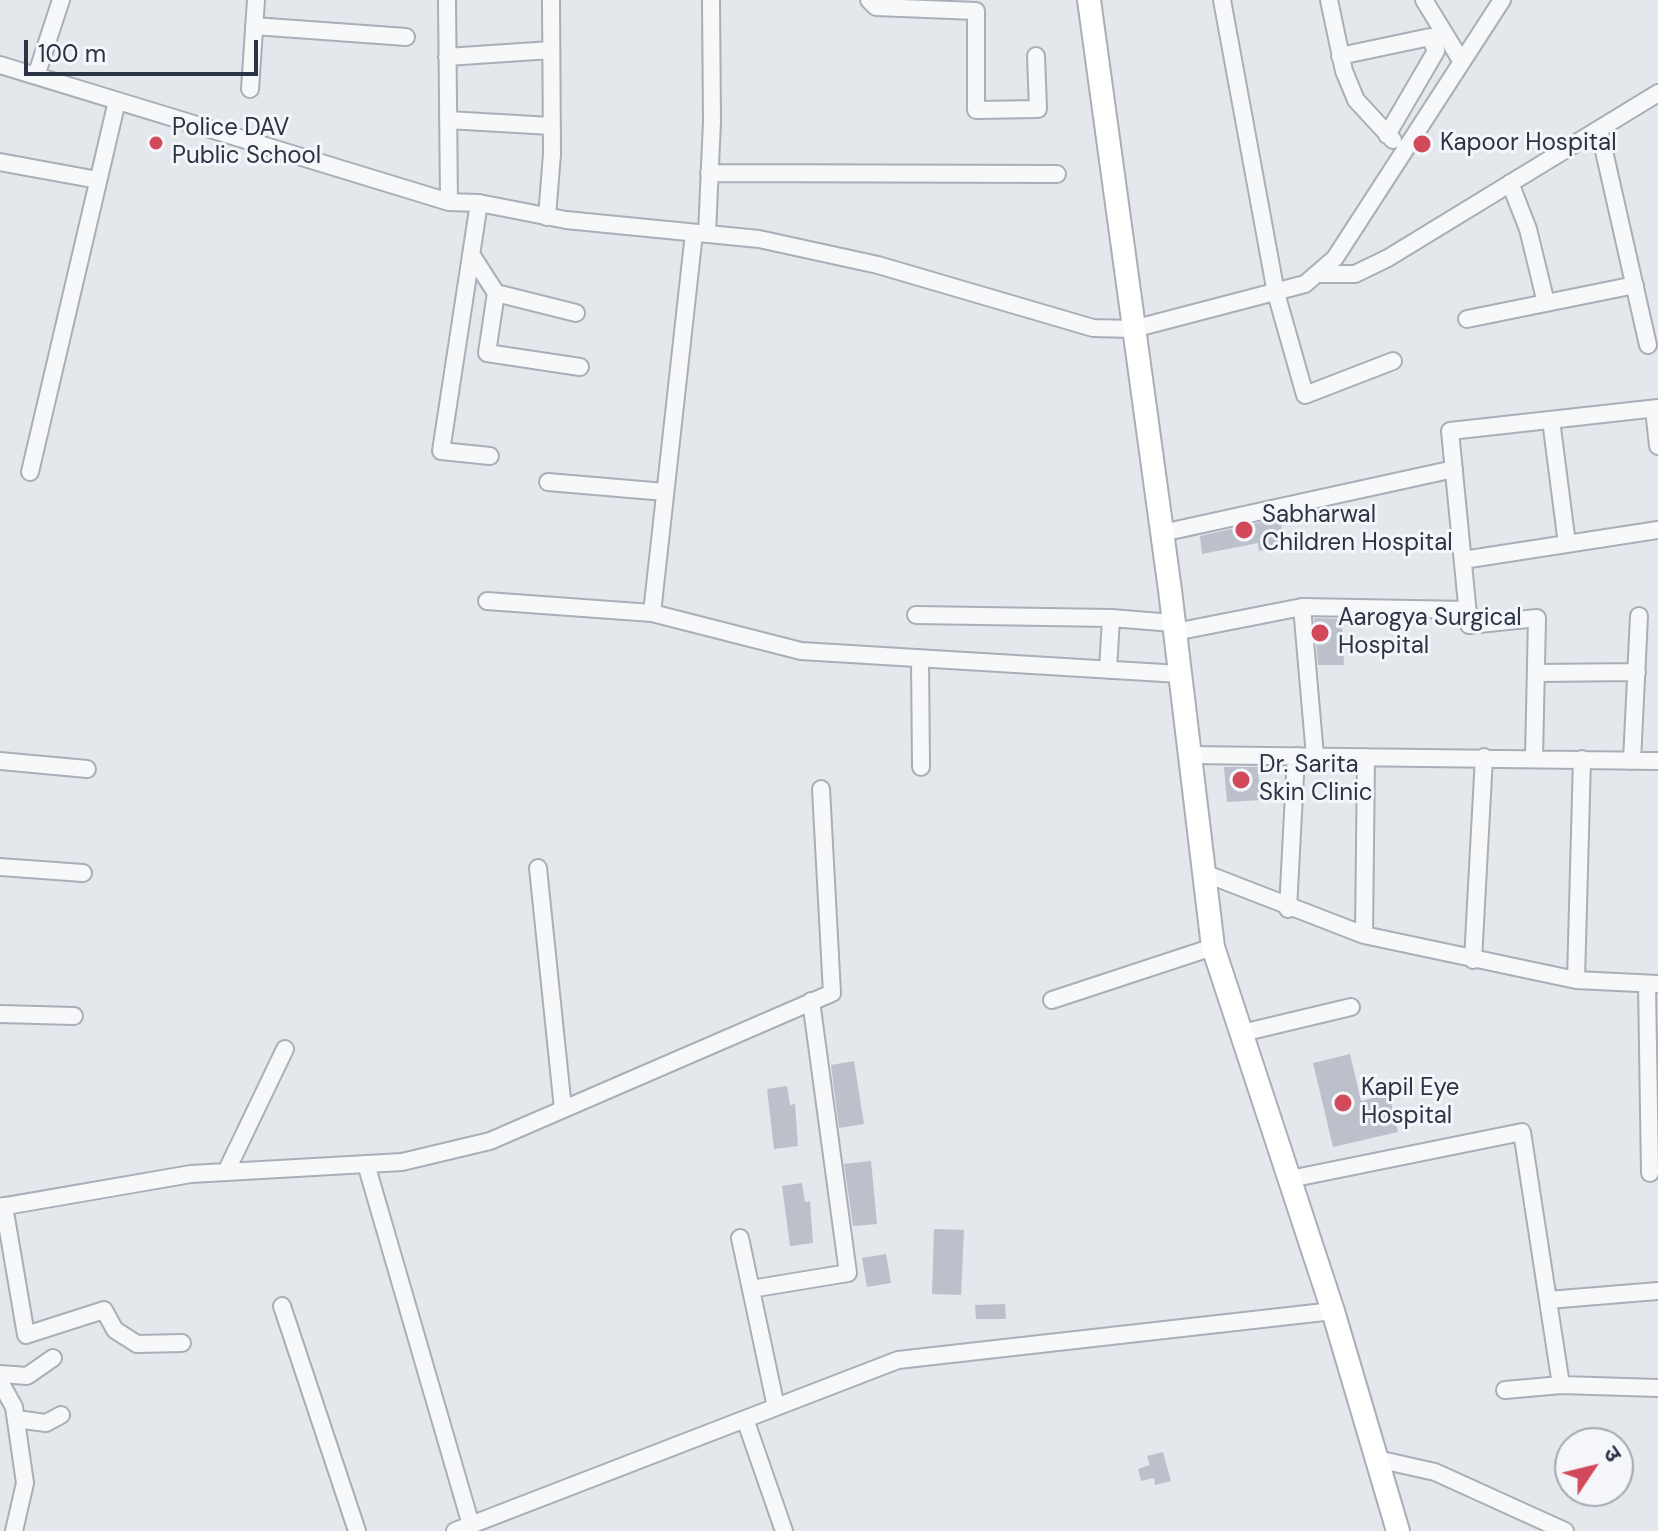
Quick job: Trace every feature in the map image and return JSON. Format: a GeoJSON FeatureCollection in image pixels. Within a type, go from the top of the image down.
{"type":"FeatureCollection","features":[{"type":"Feature","properties":{"kind":"street"},"geometry":{"type":"LineString","coordinates":[[36,76],[61,0]]}},
{"type":"Feature","properties":{"kind":"street"},"geometry":{"type":"LineString","coordinates":[[250,89],[256,0]]}},
{"type":"Feature","properties":{"kind":"street"},"geometry":{"type":"LineString","coordinates":[[447,0],[449,202]]}},
{"type":"Feature","properties":{"kind":"street"},"geometry":{"type":"LineString","coordinates":[[547,217],[551,0]]}},
{"type":"Feature","properties":{"kind":"street"},"geometry":{"type":"LineString","coordinates":[[652,613],[665,492],[709,173],[711,0]]}},
{"type":"Feature","properties":{"kind":"street"},"geometry":{"type":"LineString","coordinates":[[869,0],[876,7],[976,11],[976,110],[1038,109],[1036,56]]}},
{"type":"Feature","properties":{"kind":"street"},"geometry":{"type":"LineString","coordinates":[[1089,0],[1162,533],[1213,947],[1333,1311],[1398,1531]]}},
{"type":"Feature","properties":{"kind":"street"},"geometry":{"type":"LineString","coordinates":[[1222,0],[1276,293],[1305,395],[1393,361]]}},
{"type":"Feature","properties":{"kind":"street"},"geometry":{"type":"LineString","coordinates":[[1329,0],[1340,56],[1356,100],[1405,150]]}},
{"type":"Feature","properties":{"kind":"street"},"geometry":{"type":"LineString","coordinates":[[1424,0],[1462,62]]}},
{"type":"Feature","properties":{"kind":"street"},"geometry":{"type":"LineString","coordinates":[[0,65],[449,202],[479,203],[547,217],[759,239],[878,265],[1093,328],[1133,329],[1305,284],[1335,258],[1502,0]]}},
{"type":"Feature","properties":{"kind":"street"},"geometry":{"type":"LineString","coordinates":[[254,26],[406,37]]}},
{"type":"Feature","properties":{"kind":"street"},"geometry":{"type":"LineString","coordinates":[[1340,56],[1430,37],[1436,51],[1387,135]]}},
{"type":"Feature","properties":{"kind":"street"},"geometry":{"type":"LineString","coordinates":[[447,57],[551,50]]}},
{"type":"Feature","properties":{"kind":"street"},"geometry":{"type":"LineString","coordinates":[[1317,274],[1355,274],[1658,93]]}},
{"type":"Feature","properties":{"kind":"street"},"geometry":{"type":"LineString","coordinates":[[30,472],[117,101]]}},
{"type":"Feature","properties":{"kind":"street"},"geometry":{"type":"LineString","coordinates":[[448,120],[551,126]]}},
{"type":"Feature","properties":{"kind":"street"},"geometry":{"type":"LineString","coordinates":[[1599,129],[1648,345]]}},
{"type":"Feature","properties":{"kind":"street"},"geometry":{"type":"LineString","coordinates":[[0,162],[98,180]]}},
{"type":"Feature","properties":{"kind":"street"},"geometry":{"type":"LineString","coordinates":[[709,173],[1057,174]]}},
{"type":"Feature","properties":{"kind":"street"},"geometry":{"type":"LineString","coordinates":[[1510,183],[1528,229],[1546,303]]}},
{"type":"Feature","properties":{"kind":"street"},"geometry":{"type":"LineString","coordinates":[[479,203],[441,451],[490,456]]}},
{"type":"Feature","properties":{"kind":"street"},"geometry":{"type":"LineString","coordinates":[[471,254],[496,293],[487,353],[580,367]]}},
{"type":"Feature","properties":{"kind":"street"},"geometry":{"type":"LineString","coordinates":[[1467,319],[1635,285]]}},
{"type":"Feature","properties":{"kind":"street"},"geometry":{"type":"LineString","coordinates":[[496,293],[576,313]]}},
{"type":"Feature","properties":{"kind":"street"},"geometry":{"type":"LineString","coordinates":[[1534,758],[1537,618],[1469,625],[1450,431],[1656,409],[1658,446]]}},
{"type":"Feature","properties":{"kind":"street"},"geometry":{"type":"LineString","coordinates":[[1551,420],[1567,544]]}},
{"type":"Feature","properties":{"kind":"street"},"geometry":{"type":"LineString","coordinates":[[1162,533],[1454,469]]}},
{"type":"Feature","properties":{"kind":"street"},"geometry":{"type":"LineString","coordinates":[[548,482],[665,492]]}},
{"type":"Feature","properties":{"kind":"street"},"geometry":{"type":"LineString","coordinates":[[1463,560],[1658,530]]}},
{"type":"Feature","properties":{"kind":"street"},"geometry":{"type":"LineString","coordinates":[[487,601],[652,613],[801,651],[1180,674]]}},
{"type":"Feature","properties":{"kind":"street"},"geometry":{"type":"LineString","coordinates":[[916,615],[1111,618],[1174,628],[1302,607],[1468,610]]}},
{"type":"Feature","properties":{"kind":"street"},"geometry":{"type":"LineString","coordinates":[[1302,607],[1315,756]]}},
{"type":"Feature","properties":{"kind":"street"},"geometry":{"type":"LineString","coordinates":[[1632,761],[1639,616]]}},
{"type":"Feature","properties":{"kind":"street"},"geometry":{"type":"LineString","coordinates":[[1108,670],[1111,618]]}},
{"type":"Feature","properties":{"kind":"street"},"geometry":{"type":"LineString","coordinates":[[920,658],[921,767]]}},
{"type":"Feature","properties":{"kind":"street"},"geometry":{"type":"LineString","coordinates":[[1536,673],[1637,672]]}},
{"type":"Feature","properties":{"kind":"street"},"geometry":{"type":"LineString","coordinates":[[1190,755],[1658,761]]}},
{"type":"Feature","properties":{"kind":"street"},"geometry":{"type":"LineString","coordinates":[[1288,909],[1296,756]]}},
{"type":"Feature","properties":{"kind":"street"},"geometry":{"type":"LineString","coordinates":[[1364,935],[1366,757]]}},
{"type":"Feature","properties":{"kind":"street"},"geometry":{"type":"LineString","coordinates":[[1473,960],[1484,757]]}},
{"type":"Feature","properties":{"kind":"street"},"geometry":{"type":"LineString","coordinates":[[1576,980],[1582,759]]}},
{"type":"Feature","properties":{"kind":"street"},"geometry":{"type":"LineString","coordinates":[[0,761],[87,769]]}},
{"type":"Feature","properties":{"kind":"street"},"geometry":{"type":"LineString","coordinates":[[182,1343],[137,1344],[115,1330],[104,1310],[26,1335],[2,1206],[191,1174],[402,1162],[490,1141],[832,993],[821,789]]}},
{"type":"Feature","properties":{"kind":"street"},"geometry":{"type":"LineString","coordinates":[[0,867],[83,873]]}},
{"type":"Feature","properties":{"kind":"street"},"geometry":{"type":"LineString","coordinates":[[538,868],[563,1109]]}},
{"type":"Feature","properties":{"kind":"street"},"geometry":{"type":"LineString","coordinates":[[1204,873],[1288,909],[1364,935],[1576,980],[1653,984],[1650,1173]]}},
{"type":"Feature","properties":{"kind":"street"},"geometry":{"type":"LineString","coordinates":[[1052,1000],[1213,947]]}},
{"type":"Feature","properties":{"kind":"street"},"geometry":{"type":"LineString","coordinates":[[751,1289],[848,1273],[811,1001]]}},
{"type":"Feature","properties":{"kind":"street"},"geometry":{"type":"LineString","coordinates":[[1242,1033],[1351,1007]]}},
{"type":"Feature","properties":{"kind":"street"},"geometry":{"type":"LineString","coordinates":[[0,1014],[74,1016]]}},
{"type":"Feature","properties":{"kind":"street"},"geometry":{"type":"LineString","coordinates":[[226,1172],[285,1049]]}},
{"type":"Feature","properties":{"kind":"street"},"geometry":{"type":"LineString","coordinates":[[1290,1179],[1522,1132],[1561,1385]]}},
{"type":"Feature","properties":{"kind":"street"},"geometry":{"type":"LineString","coordinates":[[366,1164],[463,1528],[898,1360],[1333,1311]]}},
{"type":"Feature","properties":{"kind":"street"},"geometry":{"type":"LineString","coordinates":[[740,1238],[776,1407]]}},
{"type":"Feature","properties":{"kind":"street"},"geometry":{"type":"LineString","coordinates":[[1548,1300],[1658,1291]]}},
{"type":"Feature","properties":{"kind":"street"},"geometry":{"type":"LineString","coordinates":[[282,1306],[357,1531]]}},
{"type":"Feature","properties":{"kind":"street"},"geometry":{"type":"LineString","coordinates":[[0,1374],[27,1376],[53,1358]]}},
{"type":"Feature","properties":{"kind":"street"},"geometry":{"type":"LineString","coordinates":[[0,1382],[14,1407],[25,1483],[14,1531]]}},
{"type":"Feature","properties":{"kind":"street"},"geometry":{"type":"LineString","coordinates":[[1505,1390],[1561,1385],[1658,1388]]}},
{"type":"Feature","properties":{"kind":"street"},"geometry":{"type":"LineString","coordinates":[[16,1419],[46,1423],[61,1415]]}},
{"type":"Feature","properties":{"kind":"street"},"geometry":{"type":"LineString","coordinates":[[745,1419],[784,1531]]}},
{"type":"Feature","properties":{"kind":"street"},"geometry":{"type":"LineString","coordinates":[[1377,1459],[1435,1472],[1565,1531]]}},
{"type":"Feature","properties":{"kind":"building"},"geometry":{"type":"Polygon","coordinates":[[[1280,518],[1285,546],[1259,551],[1258,543],[1202,554],[1200,536],[1280,518]]]}},
{"type":"Feature","properties":{"kind":"building"},"geometry":{"type":"Polygon","coordinates":[[[1314,618],[1342,619],[1344,665],[1318,665],[1314,618]]]}},
{"type":"Feature","properties":{"kind":"building"},"geometry":{"type":"Polygon","coordinates":[[[1224,767],[1258,767],[1260,800],[1227,802],[1224,767]]]}},
{"type":"Feature","properties":{"kind":"building"},"geometry":{"type":"Polygon","coordinates":[[[1350,1054],[1361,1101],[1389,1094],[1398,1132],[1333,1147],[1313,1063],[1350,1054]]]}},
{"type":"Feature","properties":{"kind":"building"},"geometry":{"type":"Polygon","coordinates":[[[854,1061],[864,1124],[839,1128],[831,1065],[854,1061]]]}},
{"type":"Feature","properties":{"kind":"building"},"geometry":{"type":"Polygon","coordinates":[[[787,1086],[790,1105],[795,1104],[798,1146],[774,1149],[767,1089],[787,1086]]]}},
{"type":"Feature","properties":{"kind":"building"},"geometry":{"type":"Polygon","coordinates":[[[871,1161],[877,1224],[853,1226],[844,1164],[871,1161]]]}},
{"type":"Feature","properties":{"kind":"building"},"geometry":{"type":"Polygon","coordinates":[[[802,1183],[805,1202],[810,1201],[813,1243],[790,1246],[782,1186],[802,1183]]]}},
{"type":"Feature","properties":{"kind":"building"},"geometry":{"type":"Polygon","coordinates":[[[934,1229],[964,1230],[961,1295],[932,1294],[934,1229]]]}},
{"type":"Feature","properties":{"kind":"building"},"geometry":{"type":"Polygon","coordinates":[[[886,1254],[891,1283],[867,1287],[862,1258],[886,1254]]]}},
{"type":"Feature","properties":{"kind":"building"},"geometry":{"type":"Polygon","coordinates":[[[1005,1304],[1006,1319],[976,1319],[975,1305],[1005,1304]]]}},
{"type":"Feature","properties":{"kind":"building"},"geometry":{"type":"Polygon","coordinates":[[[1163,1452],[1171,1481],[1155,1485],[1154,1478],[1141,1481],[1138,1469],[1150,1465],[1147,1456],[1163,1452]]]}},
{"type":"Feature","properties":{"kind":"place","name":"Police DAV Public School"},"geometry":{"type":"Point","coordinates":[156,143]}},
{"type":"Feature","properties":{"kind":"place","name":"Kapoor Hospital"},"geometry":{"type":"Point","coordinates":[1422,144]}},
{"type":"Feature","properties":{"kind":"place","name":"Sabharwal Children Hospital"},"geometry":{"type":"Point","coordinates":[1244,530]}},
{"type":"Feature","properties":{"kind":"place","name":"Aarogya Surgical Hospital"},"geometry":{"type":"Point","coordinates":[1320,633]}},
{"type":"Feature","properties":{"kind":"place","name":"Dr. Sarita Skin Clinic"},"geometry":{"type":"Point","coordinates":[1241,780]}},
{"type":"Feature","properties":{"kind":"place","name":"Kapil Eye Hospital"},"geometry":{"type":"Point","coordinates":[1343,1103]}}]}
